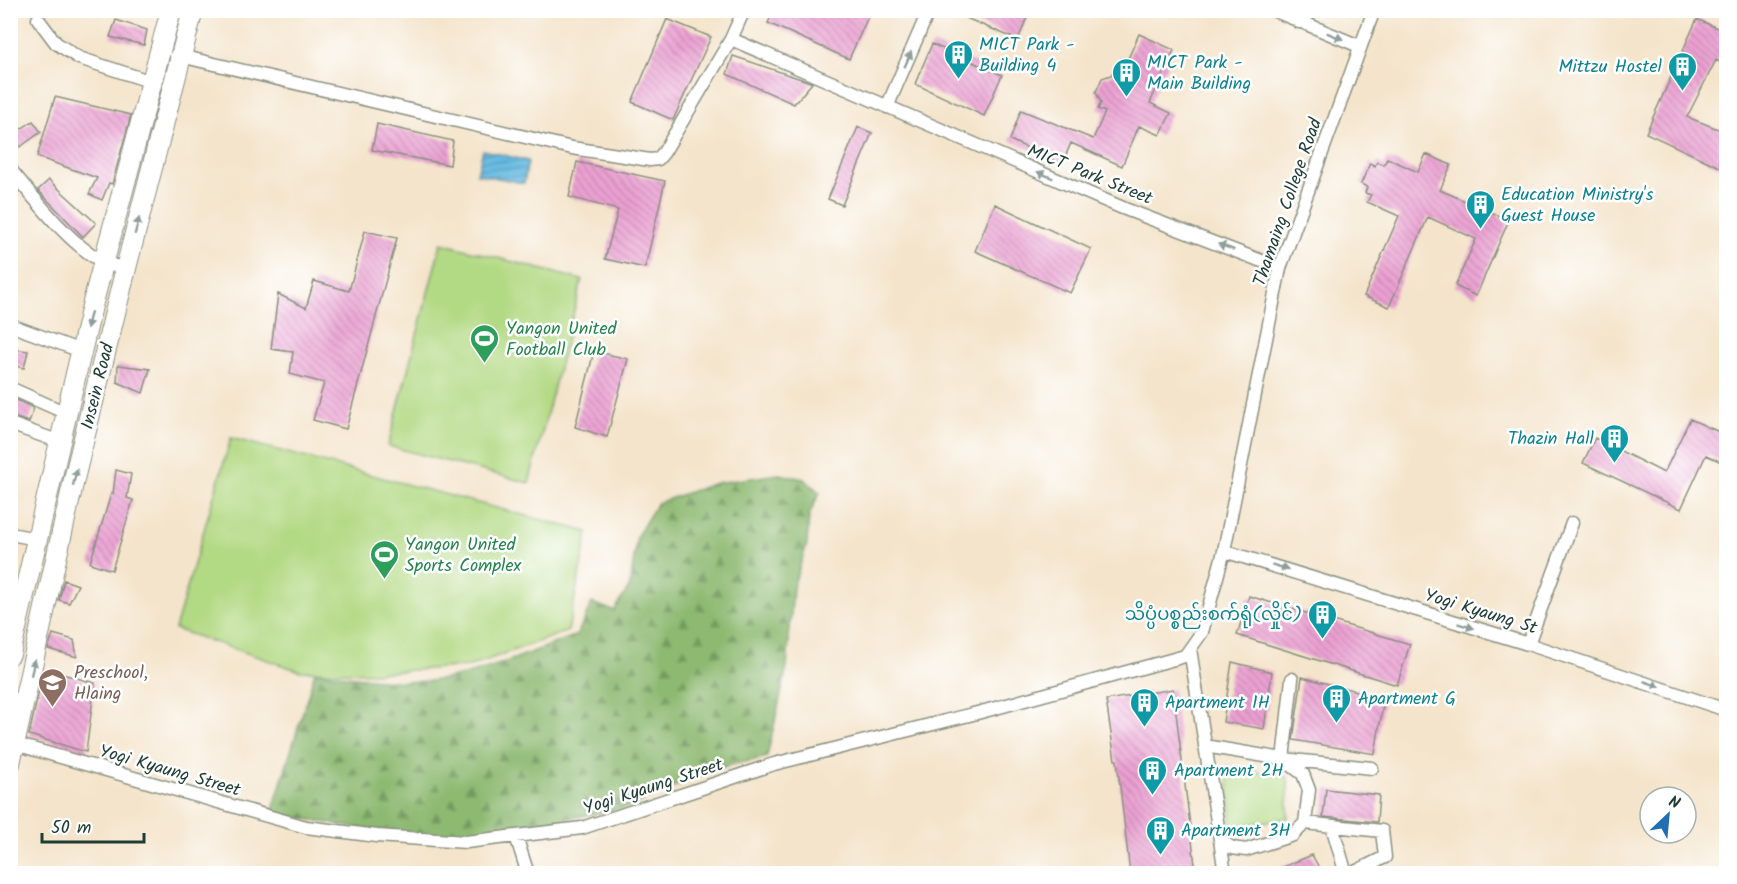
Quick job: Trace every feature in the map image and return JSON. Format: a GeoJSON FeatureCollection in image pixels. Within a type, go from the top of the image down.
{"type":"FeatureCollection","features":[{"type":"Feature","properties":{"kind":"main road","name":"Insein Road"},"geometry":{"type":"LineString","coordinates":[[10,654],[81,351],[171,10]]}},
{"type":"Feature","properties":{"kind":"main road","name":"Insein Road"},"geometry":{"type":"LineString","coordinates":[[12,750],[97,384],[194,10]]}},
{"type":"Feature","properties":{"kind":"main road"},"geometry":{"type":"LineString","coordinates":[[140,125],[162,129]]}},
{"type":"Feature","properties":{"kind":"main road"},"geometry":{"type":"LineString","coordinates":[[74,380],[97,384]]}},
{"type":"Feature","properties":{"kind":"main road"},"geometry":{"type":"LineString","coordinates":[[61,438],[84,439]]}},
{"type":"Feature","properties":{"kind":"main road"},"geometry":{"type":"LineString","coordinates":[[36,543],[59,554]]}},
{"type":"Feature","properties":{"kind":"street"},"geometry":{"type":"LineString","coordinates":[[161,51],[572,148],[650,160],[658,159],[664,152],[731,39],[744,10]]}},
{"type":"Feature","properties":{"kind":"street"},"geometry":{"type":"LineString","coordinates":[[887,107],[929,10]]}},
{"type":"Feature","properties":{"kind":"street"},"geometry":{"type":"LineString","coordinates":[[1273,10],[1359,46]]}},
{"type":"Feature","properties":{"kind":"street"},"geometry":{"type":"LineString","coordinates":[[1299,22],[1313,10]]}},
{"type":"Feature","properties":{"kind":"street","name":"Thamaing College Road"},"geometry":{"type":"LineString","coordinates":[[1224,551],[1280,268],[1374,10]]}},
{"type":"Feature","properties":{"kind":"street"},"geometry":{"type":"LineString","coordinates":[[38,19],[56,43],[79,58],[152,82]]}},
{"type":"Feature","properties":{"kind":"street","name":"MICT Park Street"},"geometry":{"type":"LineString","coordinates":[[731,39],[1125,208],[1280,268]]}},
{"type":"Feature","properties":{"kind":"street"},"geometry":{"type":"LineString","coordinates":[[12,174],[47,213],[104,263],[126,268]]}},
{"type":"Feature","properties":{"kind":"street"},"geometry":{"type":"LineString","coordinates":[[10,325],[81,351]]}},
{"type":"Feature","properties":{"kind":"street"},"geometry":{"type":"LineString","coordinates":[[10,388],[66,413]]}},
{"type":"Feature","properties":{"kind":"street"},"geometry":{"type":"LineString","coordinates":[[10,424],[61,438]]}},
{"type":"Feature","properties":{"kind":"street"},"geometry":{"type":"LineString","coordinates":[[1528,644],[1572,523]]}},
{"type":"Feature","properties":{"kind":"street"},"geometry":{"type":"LineString","coordinates":[[10,534],[36,543]]}},
{"type":"Feature","properties":{"kind":"street"},"geometry":{"type":"LineString","coordinates":[[1224,551],[1202,632],[1190,649],[1225,873]]}},
{"type":"Feature","properties":{"kind":"street","name":"Yogi Kyaung St"},"geometry":{"type":"LineString","coordinates":[[1224,551],[1528,644],[1726,710]]}},
{"type":"Feature","properties":{"kind":"street","name":"Yogi Kyaung Street"},"geometry":{"type":"LineString","coordinates":[[12,750],[306,827],[377,836],[466,842],[582,828],[774,764],[1165,662],[1185,656],[1190,649]]}},
{"type":"Feature","properties":{"kind":"street"},"geometry":{"type":"LineString","coordinates":[[1283,759],[1292,679]]}},
{"type":"Feature","properties":{"kind":"street"},"geometry":{"type":"LineString","coordinates":[[1205,746],[1283,759],[1372,768]]}},
{"type":"Feature","properties":{"kind":"street"},"geometry":{"type":"LineString","coordinates":[[1220,840],[1232,848],[1246,850],[1293,835],[1305,823],[1309,790],[1303,774],[1283,759]]}},
{"type":"Feature","properties":{"kind":"street"},"geometry":{"type":"LineString","coordinates":[[1305,823],[1382,831],[1385,857],[1351,873]]}},
{"type":"Feature","properties":{"kind":"street"},"geometry":{"type":"LineString","coordinates":[[1332,826],[1346,873]]}},
{"type":"Feature","properties":{"kind":"street"},"geometry":{"type":"LineString","coordinates":[[516,836],[528,873]]}},
{"type":"Feature","properties":{"kind":"green space","name":"Yangon United Football Club"},"geometry":{"type":"Polygon","coordinates":[[[441,243],[582,280],[529,483],[388,446],[441,243]]]}},
{"type":"Feature","properties":{"kind":"green space","name":"Yangon United Sports Complex"},"geometry":{"type":"Polygon","coordinates":[[[231,438],[588,532],[568,631],[470,666],[373,673],[300,671],[175,629],[231,438]]]}},
{"type":"Feature","properties":{"kind":"green space"},"geometry":{"type":"Polygon","coordinates":[[[779,474],[804,479],[820,493],[809,515],[807,544],[793,587],[787,667],[767,757],[713,769],[630,807],[468,837],[362,829],[272,813],[315,672],[414,682],[445,679],[496,665],[577,635],[592,603],[614,611],[630,586],[637,536],[657,503],[716,483],[779,474]]]}},
{"type":"Feature","properties":{"kind":"green space"},"geometry":{"type":"Polygon","coordinates":[[[1227,767],[1288,777],[1288,818],[1232,827],[1227,767]]]}},
{"type":"Feature","properties":{"kind":"water"},"geometry":{"type":"Polygon","coordinates":[[[483,150],[528,161],[524,183],[477,174],[483,150]]]}},
{"type":"Feature","properties":{"kind":"building"},"geometry":{"type":"Polygon","coordinates":[[[774,10],[871,10],[849,59],[768,23],[774,10]]]}},
{"type":"Feature","properties":{"kind":"building"},"geometry":{"type":"Polygon","coordinates":[[[947,10],[1030,10],[1018,40],[947,10]]]}},
{"type":"Feature","properties":{"kind":"building"},"geometry":{"type":"Polygon","coordinates":[[[667,19],[711,37],[673,120],[632,102],[667,19]]]}},
{"type":"Feature","properties":{"kind":"building","name":"Mittzu Hostel"},"geometry":{"type":"Polygon","coordinates":[[[1697,19],[1726,32],[1726,65],[1716,60],[1687,117],[1726,132],[1726,170],[1646,133],[1697,19]]]}},
{"type":"Feature","properties":{"kind":"building"},"geometry":{"type":"Polygon","coordinates":[[[116,20],[147,30],[144,45],[110,37],[116,20]]]}},
{"type":"Feature","properties":{"kind":"building","name":"MICT Park - Main Building"},"geometry":{"type":"Polygon","coordinates":[[[1139,34],[1174,50],[1150,103],[1171,113],[1160,135],[1139,126],[1122,166],[1071,143],[1062,164],[1010,140],[1021,110],[1093,139],[1105,112],[1098,109],[1101,103],[1096,92],[1102,78],[1111,75],[1114,69],[1122,72],[1139,34]]]}},
{"type":"Feature","properties":{"kind":"building","name":"MICT Park - Building 4"},"geometry":{"type":"Polygon","coordinates":[[[932,44],[1002,75],[984,116],[915,84],[932,44]]]}},
{"type":"Feature","properties":{"kind":"building"},"geometry":{"type":"Polygon","coordinates":[[[733,56],[812,83],[794,104],[727,74],[733,56]]]}},
{"type":"Feature","properties":{"kind":"building"},"geometry":{"type":"Polygon","coordinates":[[[55,97],[131,115],[112,184],[109,183],[102,200],[89,194],[97,178],[37,157],[55,97]]]}},
{"type":"Feature","properties":{"kind":"building"},"geometry":{"type":"Polygon","coordinates":[[[33,121],[41,132],[20,147],[12,135],[33,121]]]}},
{"type":"Feature","properties":{"kind":"building"},"geometry":{"type":"Polygon","coordinates":[[[377,124],[453,141],[450,165],[372,150],[377,124]]]}},
{"type":"Feature","properties":{"kind":"building"},"geometry":{"type":"Polygon","coordinates":[[[858,127],[872,133],[842,205],[828,199],[858,127]]]}},
{"type":"Feature","properties":{"kind":"building","name":"Education Ministry's Guest House"},"geometry":{"type":"Polygon","coordinates":[[[1426,154],[1451,165],[1440,190],[1509,220],[1476,296],[1455,286],[1476,239],[1428,217],[1389,307],[1364,296],[1399,216],[1367,202],[1371,195],[1365,193],[1367,187],[1361,184],[1370,163],[1375,166],[1377,162],[1384,165],[1387,158],[1418,172],[1426,154]]]}},
{"type":"Feature","properties":{"kind":"building"},"geometry":{"type":"Polygon","coordinates":[[[577,162],[665,181],[645,268],[605,259],[618,210],[569,197],[577,162]]]}},
{"type":"Feature","properties":{"kind":"building"},"geometry":{"type":"Polygon","coordinates":[[[49,180],[96,223],[83,237],[38,190],[49,180]]]}},
{"type":"Feature","properties":{"kind":"building"},"geometry":{"type":"Polygon","coordinates":[[[995,204],[1091,249],[1070,293],[975,251],[995,204]]]}},
{"type":"Feature","properties":{"kind":"building"},"geometry":{"type":"Polygon","coordinates":[[[365,231],[397,238],[346,429],[313,420],[324,383],[290,374],[293,352],[271,349],[278,294],[306,308],[314,281],[349,291],[365,231]]]}},
{"type":"Feature","properties":{"kind":"building"},"geometry":{"type":"Polygon","coordinates":[[[10,348],[28,351],[24,368],[10,365],[10,348]]]}},
{"type":"Feature","properties":{"kind":"building"},"geometry":{"type":"Polygon","coordinates":[[[594,351],[628,359],[607,437],[575,427],[594,351]]]}},
{"type":"Feature","properties":{"kind":"building"},"geometry":{"type":"Polygon","coordinates":[[[118,365],[150,369],[143,393],[117,382],[118,365]]]}},
{"type":"Feature","properties":{"kind":"building"},"geometry":{"type":"Polygon","coordinates":[[[10,397],[34,408],[29,422],[10,416],[10,397]]]}},
{"type":"Feature","properties":{"kind":"building","name":"Thazin Hall"},"geometry":{"type":"Polygon","coordinates":[[[1690,419],[1726,435],[1726,464],[1706,455],[1681,509],[1583,463],[1595,438],[1664,473],[1690,419]]]}},
{"type":"Feature","properties":{"kind":"building"},"geometry":{"type":"Polygon","coordinates":[[[116,470],[131,474],[127,498],[133,500],[112,570],[90,563],[111,494],[113,494],[116,470]]]}},
{"type":"Feature","properties":{"kind":"building"},"geometry":{"type":"Polygon","coordinates":[[[64,580],[78,585],[69,603],[59,600],[64,580]]]}},
{"type":"Feature","properties":{"kind":"building","name":"သိပ္ပံပစ္စည်းစက်ရုံ(လှိုင်)"},"geometry":{"type":"Polygon","coordinates":[[[1249,596],[1410,644],[1397,685],[1237,635],[1249,596]]]}},
{"type":"Feature","properties":{"kind":"building"},"geometry":{"type":"Polygon","coordinates":[[[53,634],[74,640],[77,657],[48,649],[53,634]]]}},
{"type":"Feature","properties":{"kind":"building"},"geometry":{"type":"Polygon","coordinates":[[[1232,662],[1272,672],[1264,729],[1223,722],[1232,662]]]}},
{"type":"Feature","properties":{"kind":"building"},"geometry":{"type":"Polygon","coordinates":[[[44,669],[95,683],[86,752],[29,735],[44,669]]]}},
{"type":"Feature","properties":{"kind":"building","name":"Apartment G"},"geometry":{"type":"Polygon","coordinates":[[[1302,677],[1384,698],[1375,754],[1293,740],[1302,677]]]}},
{"type":"Feature","properties":{"kind":"building"},"geometry":{"type":"Polygon","coordinates":[[[1173,689],[1196,873],[1130,873],[1117,760],[1115,760],[1106,700],[1173,689]]]}},
{"type":"Feature","properties":{"kind":"building"},"geometry":{"type":"Polygon","coordinates":[[[1326,789],[1379,795],[1377,822],[1323,817],[1326,789]]]}},
{"type":"Feature","properties":{"kind":"building"},"geometry":{"type":"Polygon","coordinates":[[[1312,855],[1322,873],[1268,873],[1312,855]]]}},
{"type":"Feature","properties":{"kind":"place","name":"MICT Park - Building 4"},"geometry":{"type":"Point","coordinates":[958,80]}},
{"type":"Feature","properties":{"kind":"place","name":"Mittzu Hostel"},"geometry":{"type":"Point","coordinates":[1683,92]}},
{"type":"Feature","properties":{"kind":"place","name":"MICT Park - Main Building"},"geometry":{"type":"Point","coordinates":[1126,98]}},
{"type":"Feature","properties":{"kind":"place","name":"Education Ministry's Guest House"},"geometry":{"type":"Point","coordinates":[1480,230]}},
{"type":"Feature","properties":{"kind":"place","name":"Yangon United Football Club"},"geometry":{"type":"Point","coordinates":[485,364]}},
{"type":"Feature","properties":{"kind":"place","name":"Thazin Hall"},"geometry":{"type":"Point","coordinates":[1615,464]}},
{"type":"Feature","properties":{"kind":"place","name":"Yangon United Sports Complex"},"geometry":{"type":"Point","coordinates":[384,580]}},
{"type":"Feature","properties":{"kind":"place","name":"သိပ္ပံပစ္စည်းစက်ရုံ(လှိုင်)"},"geometry":{"type":"Point","coordinates":[1323,640]}},
{"type":"Feature","properties":{"kind":"place","name":"Preschool, Hlaing"},"geometry":{"type":"Point","coordinates":[53,708]}},
{"type":"Feature","properties":{"kind":"place","name":"Apartment G"},"geometry":{"type":"Point","coordinates":[1337,724]}},
{"type":"Feature","properties":{"kind":"place","name":"Apartment 1H"},"geometry":{"type":"Point","coordinates":[1144,728]}},
{"type":"Feature","properties":{"kind":"place","name":"Apartment 2H"},"geometry":{"type":"Point","coordinates":[1153,796]}},
{"type":"Feature","properties":{"kind":"place","name":"Apartment 3H"},"geometry":{"type":"Point","coordinates":[1160,856]}}]}
